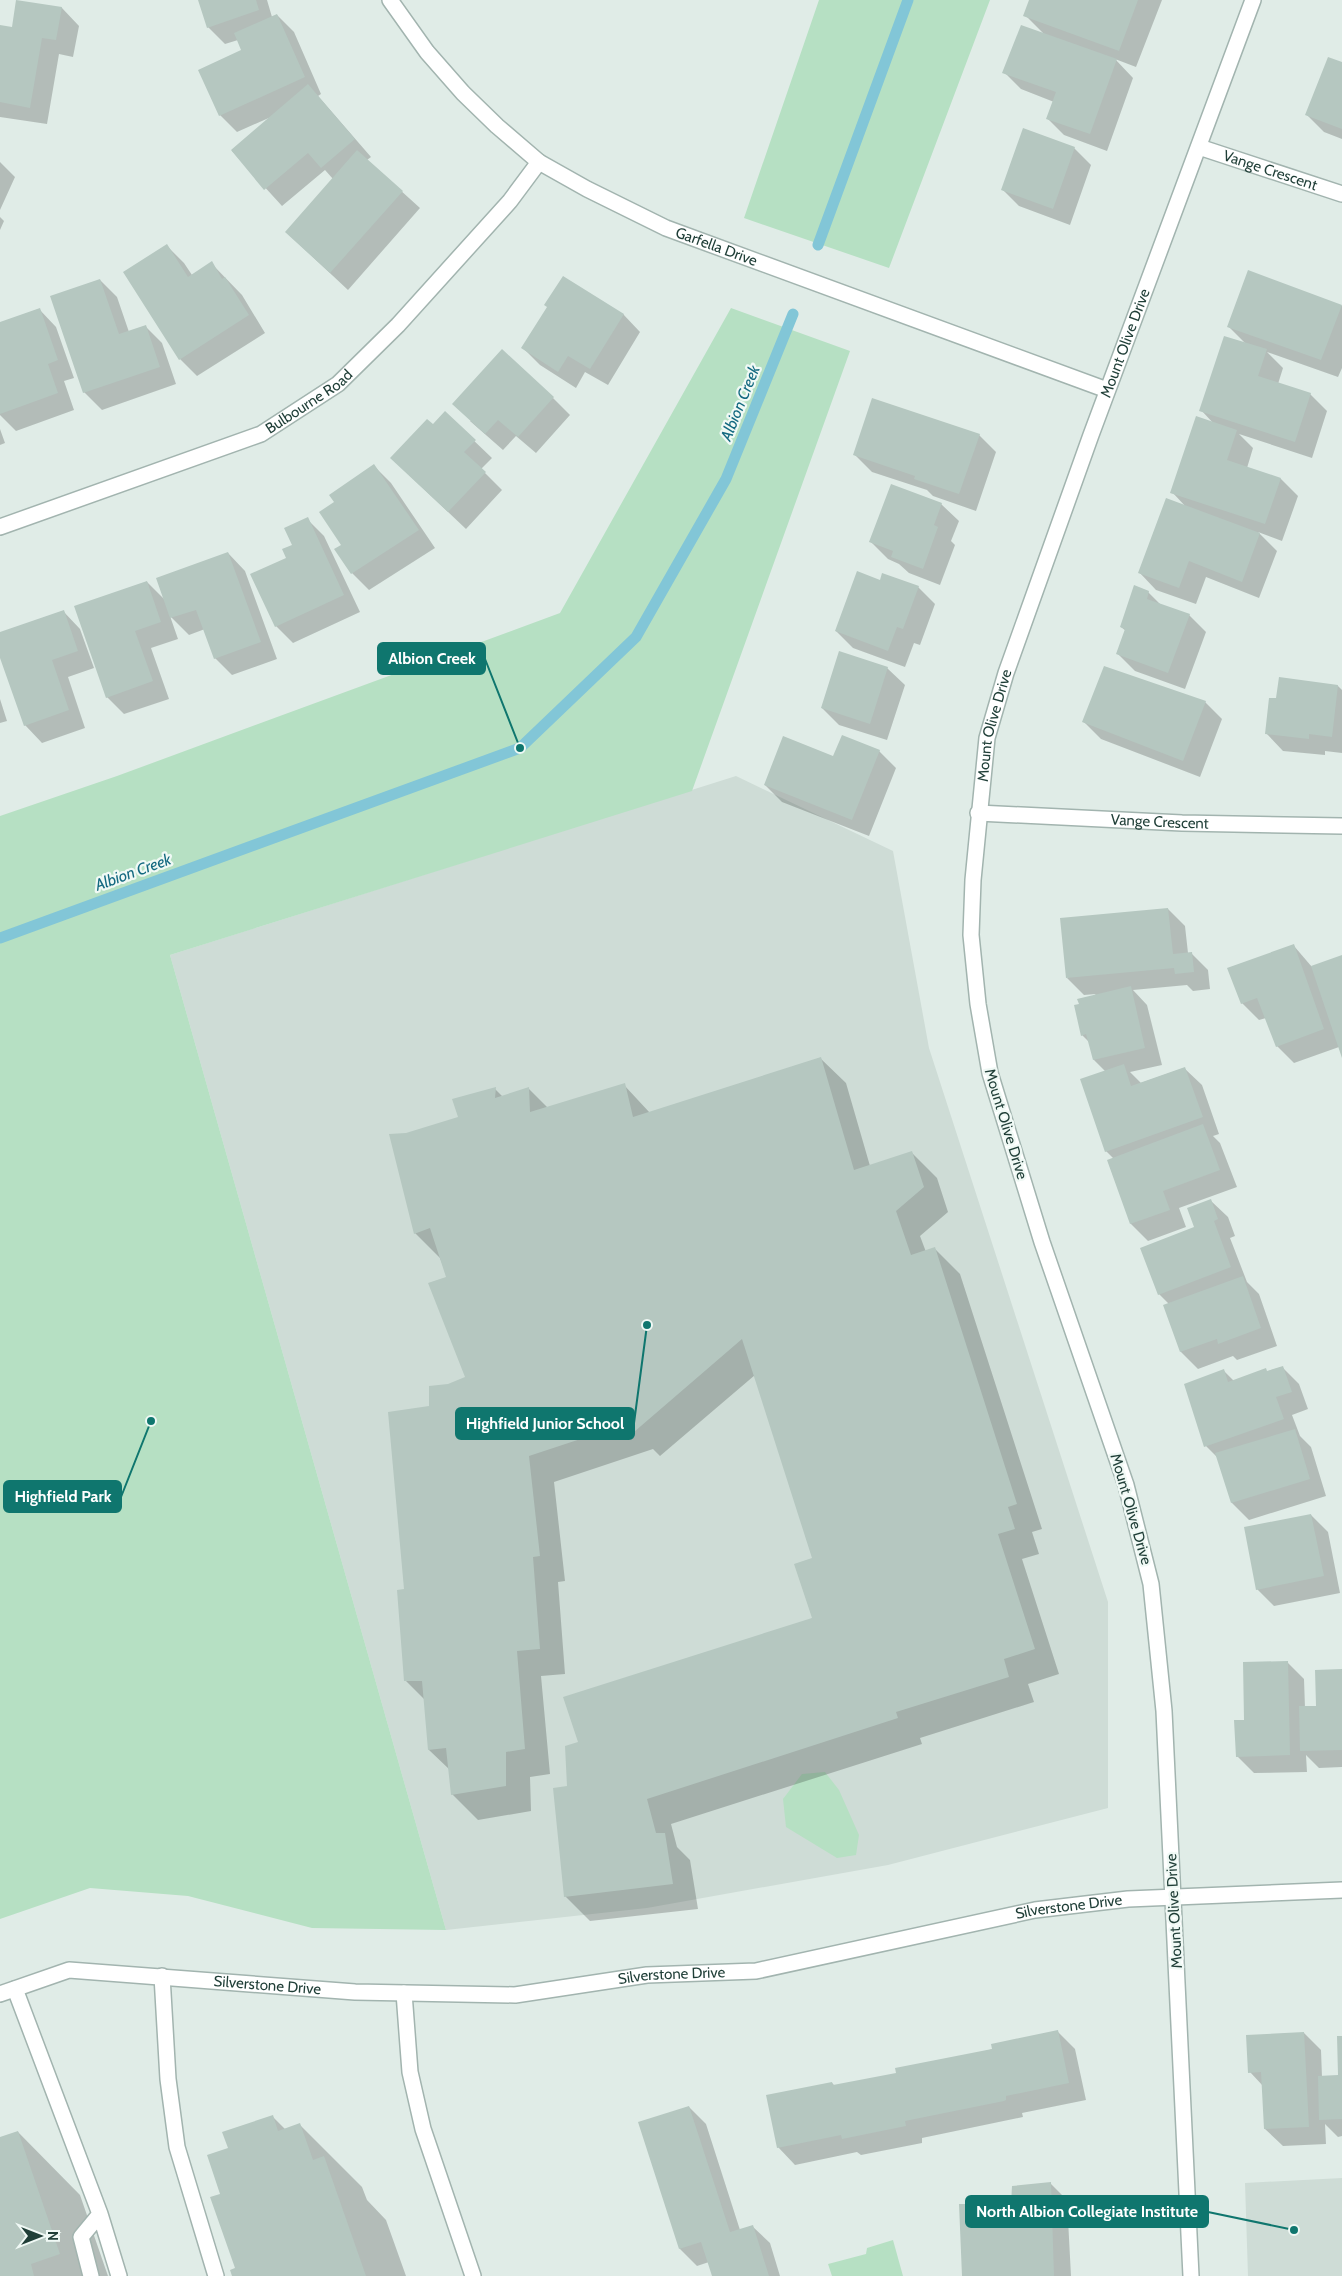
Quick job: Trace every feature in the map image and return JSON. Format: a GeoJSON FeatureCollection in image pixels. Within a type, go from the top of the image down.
{"type":"FeatureCollection","features":[{"type":"Feature","properties":{"kind":"street","name":"Garfella Drive"},"geometry":{"type":"LineString","coordinates":[[390,0],[427,52],[463,93],[497,126],[539,162],[587,189],[666,228],[1107,390]]}},
{"type":"Feature","properties":{"kind":"street","name":"Mount Olive Drive"},"geometry":{"type":"LineString","coordinates":[[1191,2276],[1164,1711],[1151,1584],[1126,1485],[1042,1242],[990,1073],[978,1004],[971,935],[978,813],[987,738],[1006,673],[1107,390],[1253,0]]}},
{"type":"Feature","properties":{"kind":"street","name":"Vange Crescent"},"geometry":{"type":"LineString","coordinates":[[1199,147],[1342,194]]}},
{"type":"Feature","properties":{"kind":"street","name":"Bulbourne Road"},"geometry":{"type":"LineString","coordinates":[[0,526],[260,434],[338,384],[398,326],[510,201],[539,162]]}},
{"type":"Feature","properties":{"kind":"street","name":"Vange Crescent"},"geometry":{"type":"LineString","coordinates":[[978,813],[1182,823],[1342,826]]}},
{"type":"Feature","properties":{"kind":"street","name":"Silverstone Drive"},"geometry":{"type":"LineString","coordinates":[[0,1994],[69,1970],[355,1992],[515,1995],[647,1975],[756,1971],[1036,1910],[1128,1899],[1342,1890]]}},
{"type":"Feature","properties":{"kind":"street"},"geometry":{"type":"LineString","coordinates":[[162,1976],[168,2080],[177,2147],[216,2276]]}},
{"type":"Feature","properties":{"kind":"street"},"geometry":{"type":"LineString","coordinates":[[15,1989],[100,2214],[119,2276]]}},
{"type":"Feature","properties":{"kind":"street"},"geometry":{"type":"LineString","coordinates":[[404,1993],[410,2072],[422,2129],[473,2276]]}},
{"type":"Feature","properties":{"kind":"street"},"geometry":{"type":"LineString","coordinates":[[91,2276],[81,2237],[100,2214]]}},
{"type":"Feature","properties":{"kind":"shaded area"},"geometry":{"type":"Polygon","coordinates":[[[736,776],[893,851],[929,1048],[1108,1602],[1108,1808],[888,1865],[647,1908],[446,1930],[170,955],[736,776]]]}},
{"type":"Feature","properties":{"kind":"shaded area"},"geometry":{"type":"Polygon","coordinates":[[[1342,2178],[1342,2276],[1248,2276],[1245,2183],[1342,2178]]]}},
{"type":"Feature","properties":{"kind":"green space"},"geometry":{"type":"Polygon","coordinates":[[[819,0],[990,0],[889,268],[744,218],[819,0]]]}},
{"type":"Feature","properties":{"kind":"green space"},"geometry":{"type":"Polygon","coordinates":[[[731,308],[850,351],[692,791],[170,955],[446,1930],[312,1928],[188,1896],[90,1888],[0,1919],[0,816],[117,776],[560,613],[731,308]]]}},
{"type":"Feature","properties":{"kind":"green space"},"geometry":{"type":"Polygon","coordinates":[[[825,1772],[839,1790],[859,1835],[856,1855],[837,1858],[786,1827],[783,1799],[802,1774],[825,1772]]]}},
{"type":"Feature","properties":{"kind":"green space"},"geometry":{"type":"Polygon","coordinates":[[[893,2240],[903,2276],[832,2276],[828,2264],[866,2254],[867,2248],[893,2240]]]}},
{"type":"Feature","properties":{"kind":"building"},"geometry":{"type":"Polygon","coordinates":[[[16,0],[62,7],[56,40],[42,38],[30,108],[0,102],[0,25],[12,27],[16,0]]]}},
{"type":"Feature","properties":{"kind":"building"},"geometry":{"type":"Polygon","coordinates":[[[198,0],[256,0],[259,10],[207,28],[198,0]]]}},
{"type":"Feature","properties":{"kind":"building"},"geometry":{"type":"Polygon","coordinates":[[[1029,0],[1138,0],[1119,51],[1023,16],[1029,0]]]}},
{"type":"Feature","properties":{"kind":"building"},"geometry":{"type":"Polygon","coordinates":[[[277,14],[305,77],[219,116],[198,70],[241,50],[234,33],[277,14]]]}},
{"type":"Feature","properties":{"kind":"building"},"geometry":{"type":"Polygon","coordinates":[[[1021,25],[1117,59],[1090,134],[1046,119],[1056,92],[1002,73],[1021,25]]]}},
{"type":"Feature","properties":{"kind":"building"},"geometry":{"type":"Polygon","coordinates":[[[1328,57],[1342,62],[1342,129],[1305,115],[1328,57]]]}},
{"type":"Feature","properties":{"kind":"building"},"geometry":{"type":"Polygon","coordinates":[[[308,84],[355,139],[321,168],[308,153],[264,190],[231,150],[308,84]]]}},
{"type":"Feature","properties":{"kind":"building"},"geometry":{"type":"Polygon","coordinates":[[[1023,128],[1075,147],[1053,209],[1001,190],[1023,128]]]}},
{"type":"Feature","properties":{"kind":"building"},"geometry":{"type":"Polygon","coordinates":[[[357,150],[403,191],[330,273],[285,232],[357,150]]]}},
{"type":"Feature","properties":{"kind":"building"},"geometry":{"type":"Polygon","coordinates":[[[167,244],[188,277],[212,261],[222,279],[225,277],[249,315],[179,360],[123,272],[167,244]]]}},
{"type":"Feature","properties":{"kind":"building"},"geometry":{"type":"Polygon","coordinates":[[[1248,270],[1342,305],[1321,360],[1227,327],[1248,270]]]}},
{"type":"Feature","properties":{"kind":"building"},"geometry":{"type":"Polygon","coordinates":[[[563,276],[624,314],[590,369],[568,356],[558,372],[521,348],[547,307],[544,305],[563,276]]]}},
{"type":"Feature","properties":{"kind":"building"},"geometry":{"type":"Polygon","coordinates":[[[100,279],[119,334],[146,325],[160,367],[83,393],[50,296],[100,279]]]}},
{"type":"Feature","properties":{"kind":"building"},"geometry":{"type":"Polygon","coordinates":[[[40,308],[58,360],[48,364],[58,393],[0,414],[0,322],[40,308]]]}},
{"type":"Feature","properties":{"kind":"building"},"geometry":{"type":"Polygon","coordinates":[[[1224,336],[1267,349],[1258,376],[1311,393],[1295,442],[1199,411],[1224,336]]]}},
{"type":"Feature","properties":{"kind":"building"},"geometry":{"type":"Polygon","coordinates":[[[502,349],[554,397],[518,437],[498,420],[485,434],[452,404],[502,349]]]}},
{"type":"Feature","properties":{"kind":"building"},"geometry":{"type":"Polygon","coordinates":[[[872,398],[980,434],[959,494],[914,479],[915,476],[853,455],[872,398]]]}},
{"type":"Feature","properties":{"kind":"building"},"geometry":{"type":"Polygon","coordinates":[[[445,411],[476,440],[464,452],[486,472],[448,512],[390,458],[427,419],[433,424],[445,411]]]}},
{"type":"Feature","properties":{"kind":"building"},"geometry":{"type":"Polygon","coordinates":[[[1196,416],[1237,430],[1227,460],[1281,478],[1265,524],[1170,493],[1196,416]]]}},
{"type":"Feature","properties":{"kind":"building"},"geometry":{"type":"Polygon","coordinates":[[[374,464],[419,530],[351,574],[334,549],[341,545],[319,512],[334,502],[329,495],[374,464]]]}},
{"type":"Feature","properties":{"kind":"building"},"geometry":{"type":"Polygon","coordinates":[[[891,484],[942,503],[934,525],[938,527],[923,569],[891,557],[893,551],[869,542],[891,484]]]}},
{"type":"Feature","properties":{"kind":"building"},"geometry":{"type":"Polygon","coordinates":[[[1166,498],[1260,533],[1242,582],[1189,561],[1179,588],[1138,573],[1166,498]]]}},
{"type":"Feature","properties":{"kind":"building"},"geometry":{"type":"Polygon","coordinates":[[[308,517],[344,595],[275,627],[250,574],[286,558],[282,549],[292,545],[284,528],[308,517]]]}},
{"type":"Feature","properties":{"kind":"building"},"geometry":{"type":"Polygon","coordinates":[[[228,552],[261,642],[214,659],[196,610],[170,618],[156,578],[228,552]]]}},
{"type":"Feature","properties":{"kind":"building"},"geometry":{"type":"Polygon","coordinates":[[[857,571],[880,580],[882,573],[919,586],[903,629],[897,627],[888,651],[835,631],[857,571]]]}},
{"type":"Feature","properties":{"kind":"building"},"geometry":{"type":"Polygon","coordinates":[[[147,581],[161,622],[135,631],[153,681],[106,698],[74,606],[147,581]]]}},
{"type":"Feature","properties":{"kind":"building"},"geometry":{"type":"Polygon","coordinates":[[[1134,585],[1149,591],[1147,599],[1190,614],[1168,673],[1116,654],[1125,629],[1120,627],[1134,585]]]}},
{"type":"Feature","properties":{"kind":"building"},"geometry":{"type":"Polygon","coordinates":[[[64,610],[78,651],[52,660],[69,710],[24,726],[0,658],[0,632],[64,610]]]}},
{"type":"Feature","properties":{"kind":"building"},"geometry":{"type":"Polygon","coordinates":[[[839,651],[888,667],[870,724],[821,708],[839,651]]]}},
{"type":"Feature","properties":{"kind":"building"},"geometry":{"type":"Polygon","coordinates":[[[1104,666],[1206,701],[1183,761],[1082,722],[1104,666]]]}},
{"type":"Feature","properties":{"kind":"building"},"geometry":{"type":"Polygon","coordinates":[[[1279,677],[1338,685],[1332,737],[1309,734],[1309,739],[1265,734],[1269,698],[1276,698],[1279,677]]]}},
{"type":"Feature","properties":{"kind":"building"},"geometry":{"type":"Polygon","coordinates":[[[842,735],[880,750],[852,820],[764,785],[783,736],[833,756],[842,735]]]}},
{"type":"Feature","properties":{"kind":"building"},"geometry":{"type":"Polygon","coordinates":[[[1168,908],[1173,954],[1192,952],[1194,972],[1175,974],[1174,968],[1066,978],[1060,918],[1168,908]]]}},
{"type":"Feature","properties":{"kind":"building"},"geometry":{"type":"Polygon","coordinates":[[[1294,944],[1324,1029],[1276,1047],[1257,998],[1241,1004],[1227,968],[1294,944]]]}},
{"type":"Feature","properties":{"kind":"building"},"geometry":{"type":"Polygon","coordinates":[[[1342,955],[1342,1058],[1311,966],[1342,955]]]}},
{"type":"Feature","properties":{"kind":"building"},"geometry":{"type":"Polygon","coordinates":[[[1131,986],[1145,1048],[1093,1060],[1086,1034],[1081,1036],[1074,1005],[1079,1004],[1077,999],[1131,986]]]}},
{"type":"Feature","properties":{"kind":"building"},"geometry":{"type":"Polygon","coordinates":[[[821,1057],[854,1170],[912,1151],[924,1187],[896,1211],[911,1255],[935,1247],[1017,1504],[1008,1507],[1015,1529],[998,1534],[1035,1649],[1004,1659],[1009,1677],[896,1712],[898,1718],[647,1799],[656,1833],[665,1833],[673,1884],[564,1897],[553,1788],[567,1786],[565,1746],[578,1742],[563,1697],[812,1618],[794,1564],[812,1558],[742,1339],[634,1432],[632,1422],[529,1456],[540,1556],[533,1557],[540,1649],[517,1651],[525,1749],[506,1752],[506,1786],[451,1795],[446,1748],[428,1750],[422,1681],[404,1681],[397,1590],[404,1589],[388,1412],[429,1406],[429,1386],[448,1384],[465,1377],[428,1283],[446,1277],[430,1228],[414,1234],[389,1134],[406,1133],[458,1117],[452,1099],[496,1087],[495,1098],[529,1087],[530,1112],[625,1083],[633,1117],[821,1057]]]}},
{"type":"Feature","properties":{"kind":"building"},"geometry":{"type":"Polygon","coordinates":[[[1124,1064],[1131,1086],[1185,1067],[1203,1117],[1105,1152],[1080,1079],[1124,1064]]]}},
{"type":"Feature","properties":{"kind":"building"},"geometry":{"type":"Polygon","coordinates":[[[1203,1124],[1220,1170],[1163,1191],[1170,1210],[1130,1224],[1107,1160],[1203,1124]]]}},
{"type":"Feature","properties":{"kind":"building"},"geometry":{"type":"Polygon","coordinates":[[[1211,1199],[1218,1219],[1214,1221],[1231,1267],[1158,1295],[1140,1248],[1194,1227],[1187,1208],[1211,1199]]]}},
{"type":"Feature","properties":{"kind":"building"},"geometry":{"type":"Polygon","coordinates":[[[1243,1276],[1261,1328],[1218,1344],[1217,1339],[1180,1352],[1163,1305],[1243,1276]]]}},
{"type":"Feature","properties":{"kind":"building"},"geometry":{"type":"Polygon","coordinates":[[[1283,1366],[1292,1392],[1276,1397],[1284,1419],[1204,1447],[1184,1384],[1224,1369],[1228,1382],[1266,1368],[1267,1371],[1283,1366]]]}},
{"type":"Feature","properties":{"kind":"building"},"geometry":{"type":"Polygon","coordinates":[[[1295,1429],[1310,1479],[1231,1503],[1215,1453],[1295,1429]]]}},
{"type":"Feature","properties":{"kind":"building"},"geometry":{"type":"Polygon","coordinates":[[[1311,1514],[1324,1576],[1256,1590],[1244,1527],[1311,1514]]]}},
{"type":"Feature","properties":{"kind":"building"},"geometry":{"type":"Polygon","coordinates":[[[1288,1661],[1290,1755],[1236,1757],[1234,1720],[1244,1720],[1243,1662],[1288,1661]]]}},
{"type":"Feature","properties":{"kind":"building"},"geometry":{"type":"Polygon","coordinates":[[[1342,1669],[1342,1750],[1300,1751],[1299,1706],[1316,1706],[1315,1670],[1342,1669]]]}},
{"type":"Feature","properties":{"kind":"building"},"geometry":{"type":"Polygon","coordinates":[[[1058,2030],[1069,2083],[1006,2096],[1004,2101],[905,2121],[906,2126],[842,2139],[841,2135],[777,2148],[766,2095],[832,2082],[833,2085],[896,2073],[895,2068],[992,2049],[991,2044],[1058,2030]]]}},
{"type":"Feature","properties":{"kind":"building"},"geometry":{"type":"Polygon","coordinates":[[[1304,2032],[1309,2127],[1264,2129],[1261,2072],[1248,2073],[1246,2035],[1304,2032]]]}},
{"type":"Feature","properties":{"kind":"building"},"geometry":{"type":"Polygon","coordinates":[[[1337,2036],[1342,2036],[1342,2119],[1319,2120],[1318,2076],[1338,2075],[1337,2036]]]}},
{"type":"Feature","properties":{"kind":"building"},"geometry":{"type":"Polygon","coordinates":[[[689,2106],[730,2232],[753,2225],[769,2276],[712,2276],[701,2242],[679,2249],[638,2122],[689,2106]]]}},
{"type":"Feature","properties":{"kind":"building"},"geometry":{"type":"Polygon","coordinates":[[[273,2115],[278,2131],[300,2123],[313,2160],[324,2156],[366,2276],[232,2276],[230,2270],[235,2268],[210,2197],[220,2194],[207,2155],[228,2148],[222,2132],[273,2115]]]}},
{"type":"Feature","properties":{"kind":"building"},"geometry":{"type":"Polygon","coordinates":[[[18,2131],[60,2254],[31,2264],[34,2276],[0,2276],[0,2137],[18,2131]]]}},
{"type":"Feature","properties":{"kind":"building"},"geometry":{"type":"Polygon","coordinates":[[[1051,2182],[1054,2276],[962,2276],[959,2204],[1011,2204],[1012,2186],[1051,2182]]]}},
{"type":"Feature","properties":{"kind":"waterway","name":"Albion Creek"},"geometry":{"type":"LineString","coordinates":[[818,245],[908,0]]}},
{"type":"Feature","properties":{"kind":"waterway","name":"Albion Creek"},"geometry":{"type":"LineString","coordinates":[[0,938],[520,748],[636,637],[726,479],[793,314]]}},
{"type":"Feature","properties":{"kind":"place","name":"Albion Creek"},"geometry":{"type":"Point","coordinates":[520,748]}},
{"type":"Feature","properties":{"kind":"place","name":"Highfield Junior School"},"geometry":{"type":"Point","coordinates":[647,1325]}},
{"type":"Feature","properties":{"kind":"place","name":"Highfield Park"},"geometry":{"type":"Point","coordinates":[151,1421]}},
{"type":"Feature","properties":{"kind":"place","name":"North Albion Collegiate Institute"},"geometry":{"type":"Point","coordinates":[1294,2230]}}]}
